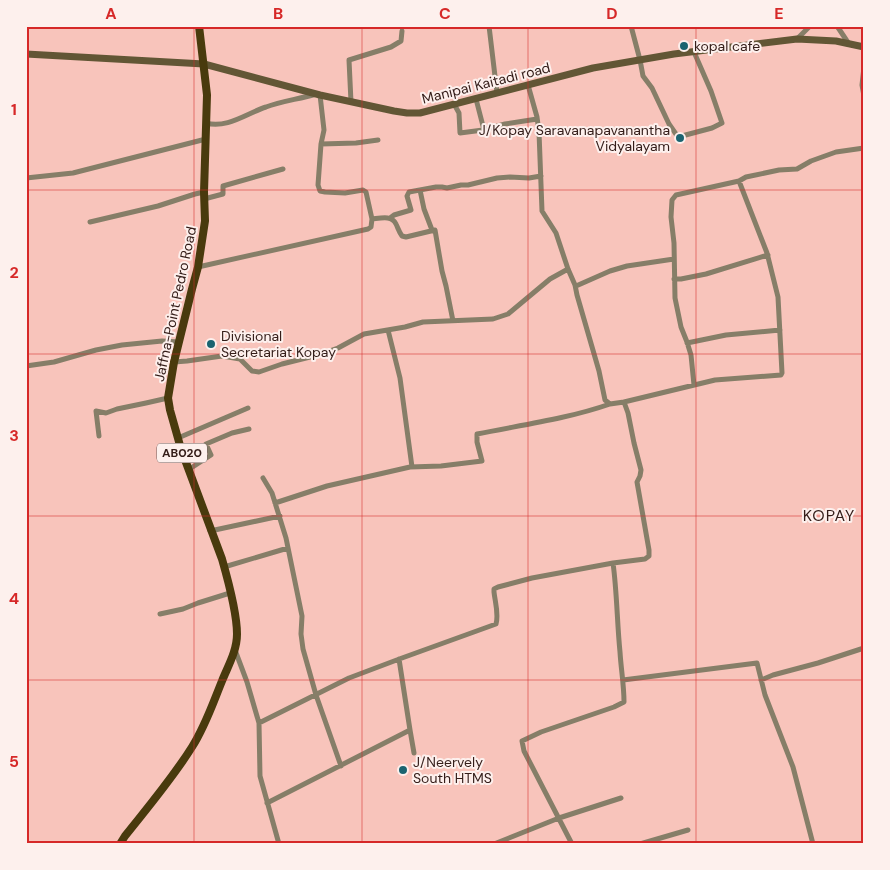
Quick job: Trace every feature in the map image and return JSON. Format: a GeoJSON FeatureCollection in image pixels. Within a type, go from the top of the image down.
{"type":"FeatureCollection","features":[{"type":"Feature","properties":{"kind":"main road","name":"Jaffna-Point Pedro Road"},"geometry":{"type":"LineString","coordinates":[[120,844],[193,746],[209,713],[235,649],[237,635],[236,620],[224,567],[188,470],[168,398],[174,362],[198,267],[205,221],[207,95],[199,26]]}},
{"type":"Feature","properties":{"kind":"main road","name":"Manipai Kaitadi road"},"geometry":{"type":"LineString","coordinates":[[26,54],[204,64],[352,102],[407,113],[420,113],[593,68],[640,60],[797,39],[836,40],[864,47]]}},
{"type":"Feature","properties":{"kind":"street"},"geometry":{"type":"LineString","coordinates":[[489,26],[498,93]]}},
{"type":"Feature","properties":{"kind":"street"},"geometry":{"type":"LineString","coordinates":[[630,26],[643,76],[652,88],[678,137],[712,128],[722,123],[711,91],[694,52]]}},
{"type":"Feature","properties":{"kind":"street"},"geometry":{"type":"LineString","coordinates":[[797,39],[810,26]]}},
{"type":"Feature","properties":{"kind":"street"},"geometry":{"type":"LineString","coordinates":[[837,26],[849,44]]}},
{"type":"Feature","properties":{"kind":"street"},"geometry":{"type":"LineString","coordinates":[[352,102],[349,60],[391,47],[401,41],[402,30]]}},
{"type":"Feature","properties":{"kind":"street"},"geometry":{"type":"LineString","coordinates":[[864,68],[862,85],[864,96]]}},
{"type":"Feature","properties":{"kind":"street"},"geometry":{"type":"LineString","coordinates":[[528,85],[539,132],[542,211],[556,233],[576,286],[605,400],[610,404]]}},
{"type":"Feature","properties":{"kind":"street"},"geometry":{"type":"LineString","coordinates":[[198,267],[368,230],[371,227],[372,219],[366,192],[363,190],[346,193],[325,192],[320,190],[318,186],[324,130],[318,94],[266,106],[233,121],[215,124],[206,123]]}},
{"type":"Feature","properties":{"kind":"street"},"geometry":{"type":"LineString","coordinates":[[476,98],[484,130]]}},
{"type":"Feature","properties":{"kind":"street"},"geometry":{"type":"LineString","coordinates":[[454,104],[459,113],[460,133],[537,119]]}},
{"type":"Feature","properties":{"kind":"street"},"geometry":{"type":"LineString","coordinates":[[26,178],[73,173],[206,139]]}},
{"type":"Feature","properties":{"kind":"street"},"geometry":{"type":"LineString","coordinates":[[322,144],[378,140]]}},
{"type":"Feature","properties":{"kind":"street"},"geometry":{"type":"LineString","coordinates":[[694,385],[691,355],[681,327],[675,298],[674,242],[671,217],[672,200],[676,195],[739,181],[746,177],[779,170],[797,169],[836,152],[864,148]]}},
{"type":"Feature","properties":{"kind":"street"},"geometry":{"type":"LineString","coordinates":[[90,222],[158,206],[195,194],[204,196],[223,194],[223,186],[283,169]]}},
{"type":"Feature","properties":{"kind":"street"},"geometry":{"type":"LineString","coordinates":[[372,219],[390,218],[411,210],[407,196],[409,192],[442,186],[448,188],[497,178],[541,176]]}},
{"type":"Feature","properties":{"kind":"street"},"geometry":{"type":"LineString","coordinates":[[275,503],[327,486],[412,467],[482,461],[477,434],[553,420],[610,404],[715,380],[781,375],[778,297],[768,255],[739,181]]}},
{"type":"Feature","properties":{"kind":"street"},"geometry":{"type":"LineString","coordinates":[[420,190],[432,230],[435,230],[453,321]]}},
{"type":"Feature","properties":{"kind":"street"},"geometry":{"type":"LineString","coordinates":[[390,218],[395,221],[402,236],[406,237],[432,230]]}},
{"type":"Feature","properties":{"kind":"street"},"geometry":{"type":"LineString","coordinates":[[674,279],[706,274],[768,255]]}},
{"type":"Feature","properties":{"kind":"street"},"geometry":{"type":"LineString","coordinates":[[576,286],[610,271],[627,266],[674,259]]}},
{"type":"Feature","properties":{"kind":"street"},"geometry":{"type":"LineString","coordinates":[[174,362],[187,362],[222,356],[240,359],[252,371],[259,372],[282,364],[318,356],[364,334],[423,322],[493,319],[508,314],[550,279],[568,269]]}},
{"type":"Feature","properties":{"kind":"street"},"geometry":{"type":"LineString","coordinates":[[388,330],[400,378],[412,467]]}},
{"type":"Feature","properties":{"kind":"street"},"geometry":{"type":"LineString","coordinates":[[687,343],[726,335],[780,330]]}},
{"type":"Feature","properties":{"kind":"street"},"geometry":{"type":"LineString","coordinates":[[26,366],[54,362],[122,345],[162,341],[179,342]]}},
{"type":"Feature","properties":{"kind":"street"},"geometry":{"type":"LineString","coordinates":[[99,436],[96,411],[106,413],[168,398]]}},
{"type":"Feature","properties":{"kind":"street"},"geometry":{"type":"LineString","coordinates":[[259,723],[349,678],[496,624],[497,610],[494,590],[498,587],[532,578],[645,559],[649,556],[637,482],[641,470],[624,402]]}},
{"type":"Feature","properties":{"kind":"street"},"geometry":{"type":"LineString","coordinates":[[178,438],[248,408]]}},
{"type":"Feature","properties":{"kind":"street"},"geometry":{"type":"LineString","coordinates":[[188,470],[211,455],[206,444],[232,433],[250,429]]}},
{"type":"Feature","properties":{"kind":"street"},"geometry":{"type":"LineString","coordinates":[[263,478],[272,493],[280,516],[302,616],[301,634],[303,649],[316,695],[341,766]]}},
{"type":"Feature","properties":{"kind":"street"},"geometry":{"type":"LineString","coordinates":[[210,531],[280,516]]}},
{"type":"Feature","properties":{"kind":"street"},"geometry":{"type":"LineString","coordinates":[[224,567],[288,548]]}},
{"type":"Feature","properties":{"kind":"street"},"geometry":{"type":"LineString","coordinates":[[572,844],[524,751],[522,741],[541,732],[624,702],[624,680],[613,563]]}},
{"type":"Feature","properties":{"kind":"street"},"geometry":{"type":"LineString","coordinates":[[160,614],[183,609],[230,593]]}},
{"type":"Feature","properties":{"kind":"street"},"geometry":{"type":"LineString","coordinates":[[761,680],[864,648]]}},
{"type":"Feature","properties":{"kind":"street"},"geometry":{"type":"LineString","coordinates":[[235,649],[259,723],[260,776],[279,844]]}},
{"type":"Feature","properties":{"kind":"street"},"geometry":{"type":"LineString","coordinates":[[399,659],[414,753]]}},
{"type":"Feature","properties":{"kind":"street"},"geometry":{"type":"LineString","coordinates":[[624,680],[757,663],[765,695],[793,767],[813,844]]}},
{"type":"Feature","properties":{"kind":"street"},"geometry":{"type":"LineString","coordinates":[[267,803],[410,730]]}},
{"type":"Feature","properties":{"kind":"street"},"geometry":{"type":"LineString","coordinates":[[494,844],[558,818],[621,798]]}},
{"type":"Feature","properties":{"kind":"street"},"geometry":{"type":"LineString","coordinates":[[640,844],[688,830]]}},
{"type":"Feature","properties":{"kind":"place","name":"kopal cafe"},"geometry":{"type":"Point","coordinates":[684,46]}},
{"type":"Feature","properties":{"kind":"place","name":"J/Kopay Saravanapavanantha Vidyalayam"},"geometry":{"type":"Point","coordinates":[680,138]}},
{"type":"Feature","properties":{"kind":"place","name":"Divisional Secretariat Kopay"},"geometry":{"type":"Point","coordinates":[211,344]}},
{"type":"Feature","properties":{"kind":"place","name":"J/Neervely South HTMS"},"geometry":{"type":"Point","coordinates":[403,770]}},
{"type":"Feature","properties":{"kind":"district","name":"KOPAY"},"geometry":{"type":"Point","coordinates":[829,515]}}]}
